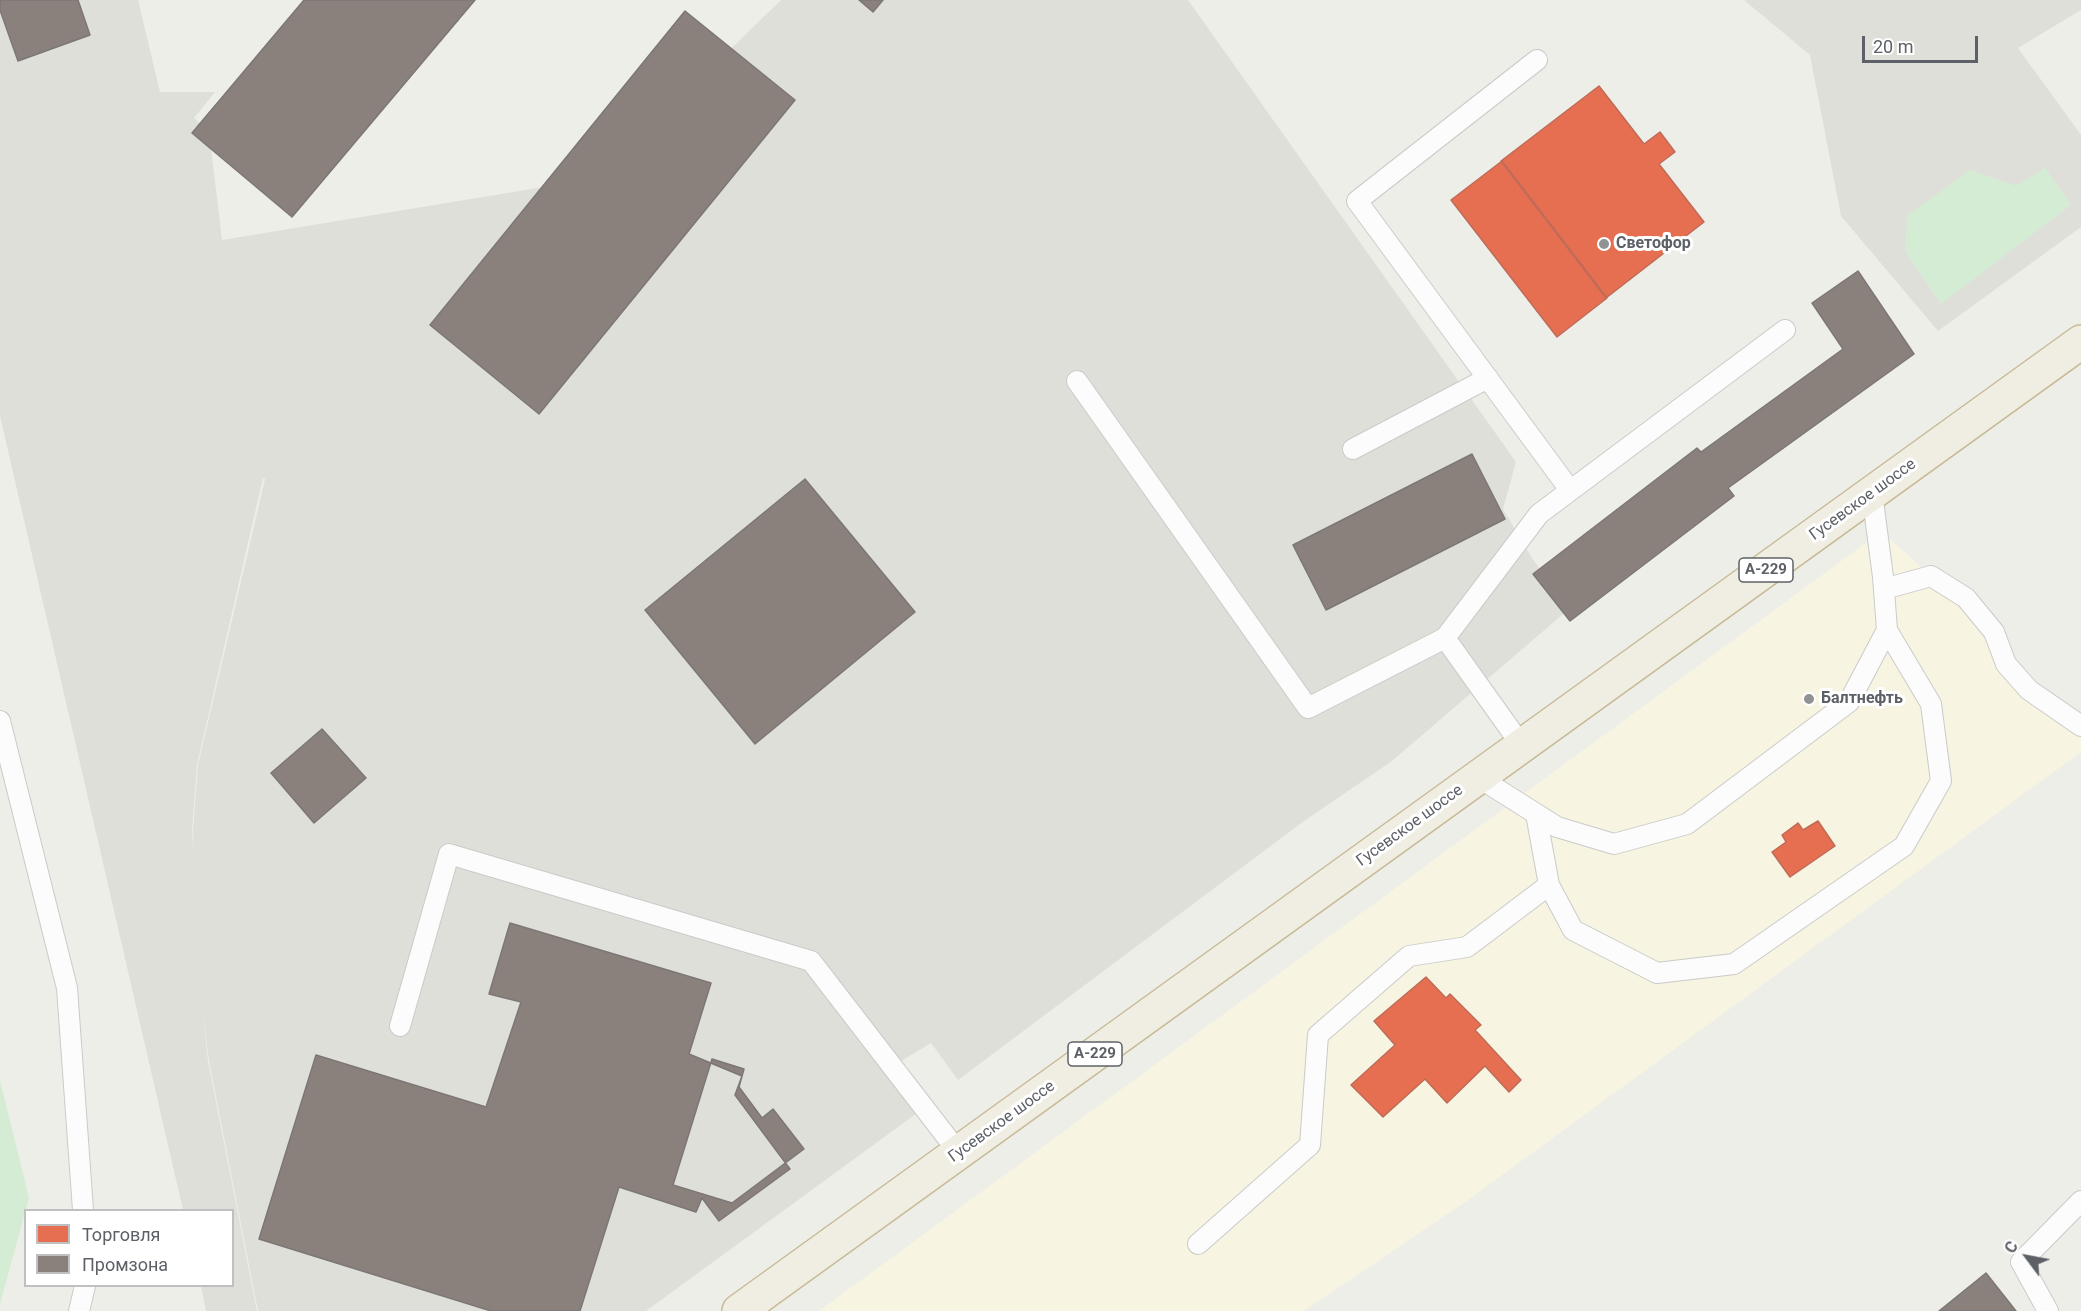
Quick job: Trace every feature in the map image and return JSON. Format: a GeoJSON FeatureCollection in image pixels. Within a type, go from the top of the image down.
{"type":"FeatureCollection","features":[{"type":"Feature","properties":{"kind":"highway","name":"Гусевское шоссе"},"geometry":{"type":"LineString","coordinates":[[739,1311],[2081,342]]}},
{"type":"Feature","properties":{"kind":"lane"},"geometry":{"type":"LineString","coordinates":[[1537,60],[1358,201],[1570,490]]}},
{"type":"Feature","properties":{"kind":"lane"},"geometry":{"type":"LineString","coordinates":[[1077,381],[1308,708],[1445,638],[1539,514],[1785,330]]}},
{"type":"Feature","properties":{"kind":"lane"},"geometry":{"type":"LineString","coordinates":[[1353,449],[1488,378]]}},
{"type":"Feature","properties":{"kind":"lane"},"geometry":{"type":"LineString","coordinates":[[1536,814],[1549,885],[1574,930],[1657,973],[1734,964],[1904,846],[1941,781],[1931,704],[1887,630],[1872,493]]}},
{"type":"Feature","properties":{"kind":"lane"},"geometry":{"type":"LineString","coordinates":[[1884,589],[1931,576],[1966,598],[1994,632],[2006,664],[2029,690],[2081,726]]}},
{"type":"Feature","properties":{"kind":"lane"},"geometry":{"type":"LineString","coordinates":[[1478,777],[1557,827],[1614,844],[1687,824],[1849,702],[1887,630]]}},
{"type":"Feature","properties":{"kind":"lane"},"geometry":{"type":"LineString","coordinates":[[1445,638],[1522,746]]}},
{"type":"Feature","properties":{"kind":"lane"},"geometry":{"type":"LineString","coordinates":[[0,721],[67,988],[83,1209]]}},
{"type":"Feature","properties":{"kind":"lane"},"geometry":{"type":"LineString","coordinates":[[400,1026],[448,854],[811,961],[959,1153]]}},
{"type":"Feature","properties":{"kind":"lane"},"geometry":{"type":"LineString","coordinates":[[1198,1244],[1310,1145],[1318,1035],[1409,956],[1467,947],[1549,885]]}},
{"type":"Feature","properties":{"kind":"lane"},"geometry":{"type":"LineString","coordinates":[[2048,1311],[2020,1262],[2081,1201]]}},
{"type":"Feature","properties":{"kind":"lane"},"geometry":{"type":"LineString","coordinates":[[79,1311],[84,1287]]}},
{"type":"Feature","properties":{"kind":"shaded area"},"geometry":{"type":"Polygon","coordinates":[[[0,0],[138,0],[160,92],[215,92],[194,118],[209,131],[222,240],[598,178],[781,0],[1188,0],[1516,462],[1503,509],[1532,558],[1569,609],[1392,761],[1304,821],[958,1080],[931,1043],[893,1066],[920,1111],[646,1311],[258,1311],[209,1061],[203,1014],[208,1061],[257,1311],[206,1311],[201,1287],[234,1287],[234,1209],[183,1209],[0,416],[0,0]],[[263,478],[197,765],[192,831],[194,854],[193,831],[198,765],[265,479],[263,478]]]}},
{"type":"Feature","properties":{"kind":"shaded area"},"geometry":{"type":"Polygon","coordinates":[[[1744,0],[2081,0],[2081,10],[2018,48],[2081,135],[2081,227],[1938,331],[1841,216],[1810,55],[1744,0]]]}},
{"type":"Feature","properties":{"kind":"shaded area"},"geometry":{"type":"Polygon","coordinates":[[[1878,534],[1887,536],[1931,576],[1966,598],[2006,664],[2081,726],[2081,752],[1468,1200],[1304,1311],[819,1311],[1878,534]]]}},
{"type":"Feature","properties":{"kind":"green space"},"geometry":{"type":"Polygon","coordinates":[[[2045,168],[2071,205],[1941,304],[1905,251],[1907,216],[1970,170],[2016,186],[2045,168]]]}},
{"type":"Feature","properties":{"kind":"green space"},"geometry":{"type":"Polygon","coordinates":[[[0,1080],[29,1198],[26,1209],[24,1209],[0,1304],[0,1080]]]}},
{"type":"Feature","properties":{"kind":"building: Торговля"},"geometry":{"type":"Polygon","coordinates":[[[1599,86],[1644,144],[1660,132],[1675,152],[1659,164],[1704,222],[1606,298],[1501,161],[1599,86]]]}},
{"type":"Feature","properties":{"kind":"building: Торговля"},"geometry":{"type":"Polygon","coordinates":[[[1502,161],[1607,298],[1557,337],[1451,200],[1502,161]]]}},
{"type":"Feature","properties":{"kind":"building: Торговля"},"geometry":{"type":"Polygon","coordinates":[[[1818,821],[1835,846],[1790,877],[1772,852],[1786,842],[1782,835],[1798,823],[1803,830],[1818,821]]]}},
{"type":"Feature","properties":{"kind":"building: Торговля"},"geometry":{"type":"Polygon","coordinates":[[[1426,977],[1446,998],[1450,994],[1481,1025],[1475,1030],[1521,1080],[1509,1092],[1485,1066],[1447,1103],[1425,1079],[1383,1117],[1351,1085],[1395,1045],[1374,1021],[1426,977]]]}},
{"type":"Feature","properties":{"kind":"building: Промзона"},"geometry":{"type":"Polygon","coordinates":[[[0,0],[78,0],[90,35],[18,61],[0,10],[0,0]]]}},
{"type":"Feature","properties":{"kind":"building: Промзона"},"geometry":{"type":"Polygon","coordinates":[[[304,0],[475,0],[292,217],[192,133],[304,0]]]}},
{"type":"Feature","properties":{"kind":"building: Промзона"},"geometry":{"type":"Polygon","coordinates":[[[859,0],[883,0],[873,12],[859,0]]]}},
{"type":"Feature","properties":{"kind":"building: Промзона"},"geometry":{"type":"Polygon","coordinates":[[[685,11],[795,100],[539,414],[430,325],[685,11]]]}},
{"type":"Feature","properties":{"kind":"building: Промзона"},"geometry":{"type":"Polygon","coordinates":[[[1858,271],[1914,354],[1728,488],[1734,496],[1570,621],[1533,574],[1697,448],[1701,452],[1843,349],[1812,303],[1858,271]]]}},
{"type":"Feature","properties":{"kind":"building: Промзона"},"geometry":{"type":"Polygon","coordinates":[[[1472,454],[1505,519],[1326,610],[1293,545],[1472,454]]]}},
{"type":"Feature","properties":{"kind":"building: Промзона"},"geometry":{"type":"Polygon","coordinates":[[[805,479],[915,612],[755,744],[645,610],[805,479]]]}},
{"type":"Feature","properties":{"kind":"building: Промзона"},"geometry":{"type":"Polygon","coordinates":[[[322,729],[366,778],[314,823],[271,773],[322,729]]]}},
{"type":"Feature","properties":{"kind":"building: Промзона"},"geometry":{"type":"Polygon","coordinates":[[[510,923],[711,983],[689,1054],[742,1076],[735,1095],[790,1169],[719,1221],[702,1198],[696,1212],[619,1187],[580,1311],[491,1311],[259,1239],[316,1055],[486,1107],[521,1002],[489,994],[510,923]]]}},
{"type":"Feature","properties":{"kind":"building: Промзона"},"geometry":{"type":"Polygon","coordinates":[[[712,1059],[744,1069],[739,1087],[762,1118],[773,1109],[804,1149],[732,1203],[673,1185],[712,1059]]]}},
{"type":"Feature","properties":{"kind":"building: Промзона"},"geometry":{"type":"Polygon","coordinates":[[[1986,1273],[2016,1311],[1939,1311],[1986,1273]]]}},
{"type":"Feature","properties":{"kind":"place","name":"Светофор"},"geometry":{"type":"Point","coordinates":[1604,244]}},
{"type":"Feature","properties":{"kind":"place","name":"Балтнефть"},"geometry":{"type":"Point","coordinates":[1809,699]}}]}
